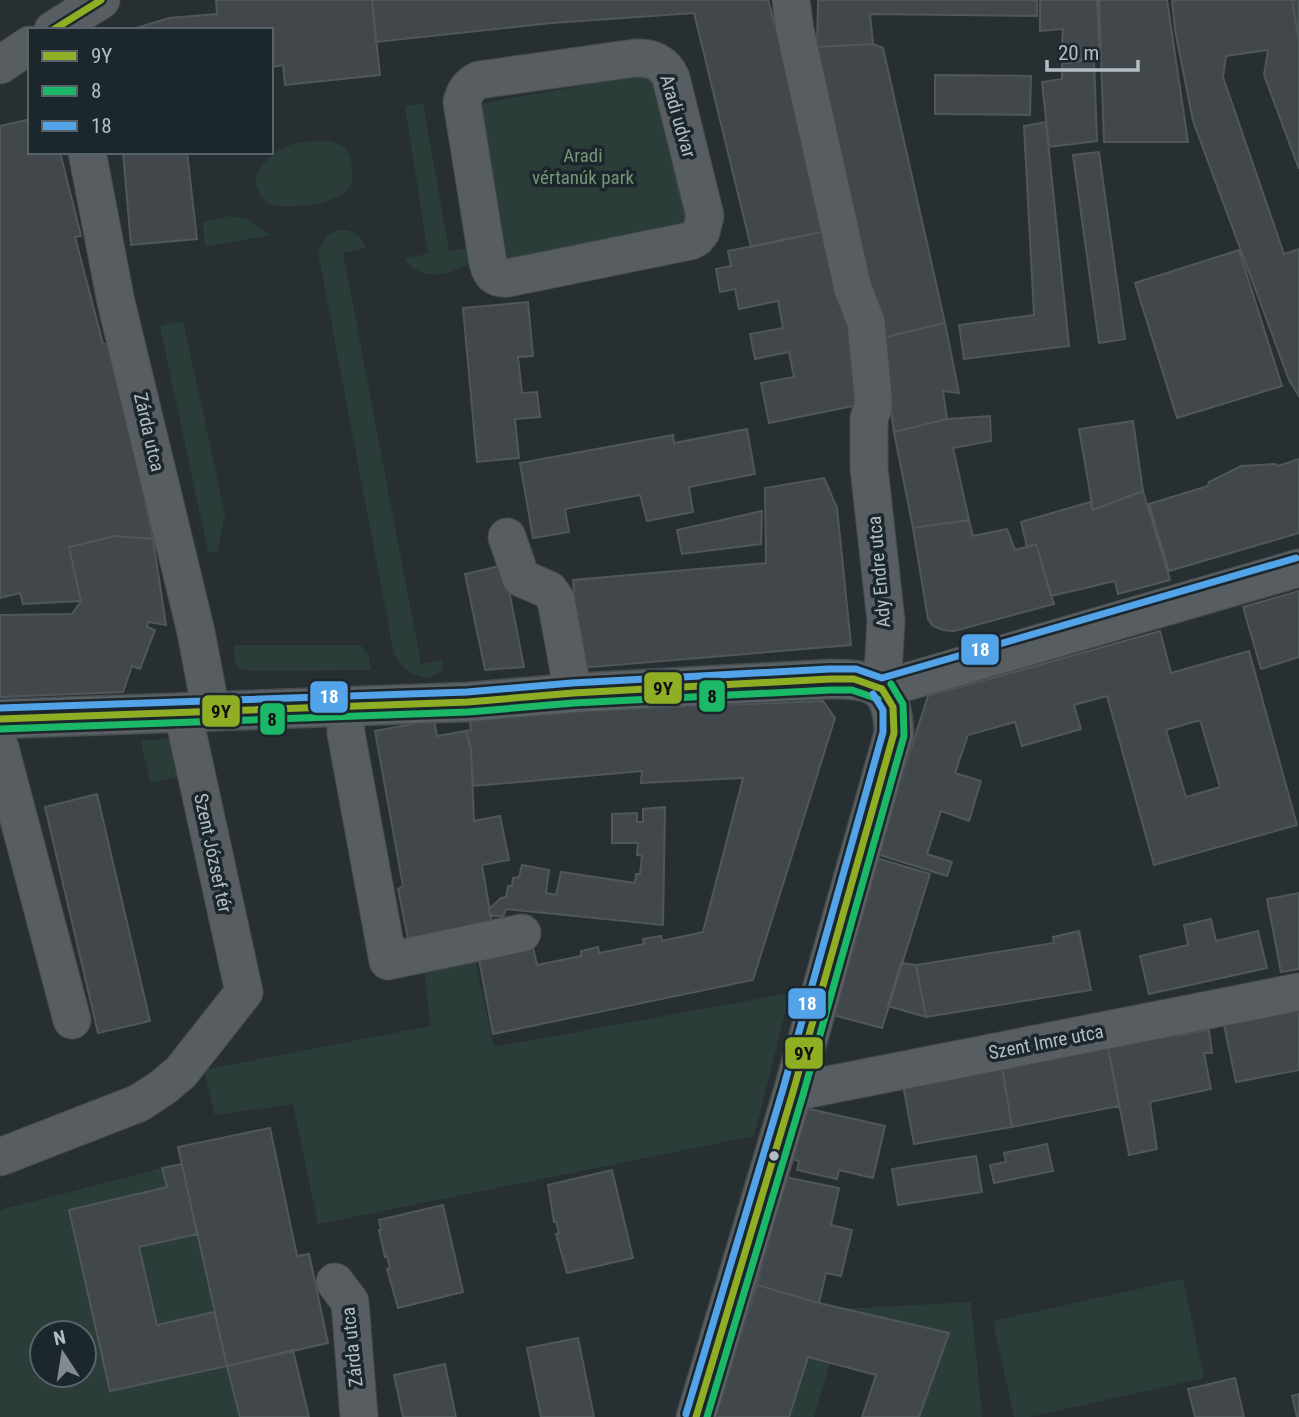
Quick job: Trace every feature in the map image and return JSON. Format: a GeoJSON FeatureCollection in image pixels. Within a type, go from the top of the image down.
{"type":"FeatureCollection","features":[{"type":"Feature","properties":{"kind":"main road"},"geometry":{"type":"LineString","coordinates":[[0,719],[468,702],[573,693],[854,679],[882,689]]}},
{"type":"Feature","properties":{"kind":"main road","name":"Ady Endre utca"},"geometry":{"type":"LineString","coordinates":[[696,1417],[793,1092],[894,733],[893,707],[882,689]]}},
{"type":"Feature","properties":{"kind":"street"},"geometry":{"type":"LineString","coordinates":[[62,27],[101,0]]}},
{"type":"Feature","properties":{"kind":"street","name":"Ady Endre utca"},"geometry":{"type":"LineString","coordinates":[[791,0],[795,30],[850,276],[866,321],[873,397],[869,418],[869,468],[886,621],[882,689]]}},
{"type":"Feature","properties":{"kind":"street"},"geometry":{"type":"LineString","coordinates":[[0,65],[28,47]]}},
{"type":"Feature","properties":{"kind":"street","name":"Aradi udvar"},"geometry":{"type":"LineString","coordinates":[[635,58],[662,64],[671,78],[705,216],[696,239],[508,278],[493,275],[488,263],[462,102],[470,85],[479,80],[635,58]]}},
{"type":"Feature","properties":{"kind":"street","name":"Zárda utca"},"geometry":{"type":"LineString","coordinates":[[88,154],[117,302],[196,632],[197,712]]}},
{"type":"Feature","properties":{"kind":"street"},"geometry":{"type":"LineString","coordinates":[[507,537],[521,578],[549,590],[556,600],[573,693]]}},
{"type":"Feature","properties":{"kind":"street"},"geometry":{"type":"LineString","coordinates":[[882,689],[1299,568]]}},
{"type":"Feature","properties":{"kind":"street"},"geometry":{"type":"LineString","coordinates":[[345,706],[346,733],[388,961],[522,933]]}},
{"type":"Feature","properties":{"kind":"street","name":"Szent József tér"},"geometry":{"type":"LineString","coordinates":[[0,1157],[139,1103],[162,1088],[181,1072],[244,992],[197,712]]}},
{"type":"Feature","properties":{"kind":"street"},"geometry":{"type":"LineString","coordinates":[[0,748],[72,1020]]}},
{"type":"Feature","properties":{"kind":"street","name":"Szent Imre utca"},"geometry":{"type":"LineString","coordinates":[[793,1092],[1299,992]]}},
{"type":"Feature","properties":{"kind":"street","name":"Zárda utca"},"geometry":{"type":"LineString","coordinates":[[335,1282],[350,1302],[359,1417]]}},
{"type":"Feature","properties":{"kind":"green space","name":"Aradi vértanúk park"},"geometry":{"type":"Polygon","coordinates":[[[637,75],[655,80],[689,225],[506,260],[476,105],[637,75]]]}},
{"type":"Feature","properties":{"kind":"green space"},"geometry":{"type":"Polygon","coordinates":[[[423,103],[449,251],[472,247],[467,265],[442,274],[417,270],[405,258],[428,254],[405,106],[423,103]]]}},
{"type":"Feature","properties":{"kind":"green space"},"geometry":{"type":"Polygon","coordinates":[[[331,141],[342,146],[349,154],[352,179],[347,191],[330,200],[307,205],[277,206],[263,199],[256,184],[257,174],[273,155],[298,143],[331,141]]]}},
{"type":"Feature","properties":{"kind":"green space"},"geometry":{"type":"Polygon","coordinates":[[[229,216],[247,219],[270,235],[205,247],[203,222],[229,216]]]}},
{"type":"Feature","properties":{"kind":"green space"},"geometry":{"type":"Polygon","coordinates":[[[339,230],[356,234],[366,248],[343,253],[421,664],[443,660],[442,671],[432,677],[409,671],[394,654],[318,252],[327,236],[339,230]]]}},
{"type":"Feature","properties":{"kind":"green space"},"geometry":{"type":"Polygon","coordinates":[[[183,321],[225,514],[217,554],[208,551],[160,326],[183,321]]]}},
{"type":"Feature","properties":{"kind":"green space"},"geometry":{"type":"Polygon","coordinates":[[[233,645],[360,645],[368,654],[371,670],[248,671],[240,669],[235,663],[233,645]]]}},
{"type":"Feature","properties":{"kind":"green space"},"geometry":{"type":"Polygon","coordinates":[[[173,738],[181,776],[150,783],[141,741],[173,738]]]}},
{"type":"Feature","properties":{"kind":"green space"},"geometry":{"type":"Polygon","coordinates":[[[474,956],[494,1047],[790,993],[754,1136],[318,1224],[293,1104],[215,1115],[204,1070],[430,1026],[424,964],[474,956]]]}},
{"type":"Feature","properties":{"kind":"green space"},"geometry":{"type":"Polygon","coordinates":[[[162,1168],[167,1187],[69,1211],[94,1319],[28,1319],[28,1389],[98,1389],[98,1338],[110,1391],[227,1366],[240,1417],[0,1417],[0,1210],[162,1168]]]}},
{"type":"Feature","properties":{"kind":"green space"},"geometry":{"type":"Polygon","coordinates":[[[197,1234],[214,1312],[157,1325],[139,1247],[197,1234]]]}},
{"type":"Feature","properties":{"kind":"green space"},"geometry":{"type":"Polygon","coordinates":[[[1183,1279],[1204,1378],[1029,1417],[1014,1417],[993,1321],[1183,1279]]]}},
{"type":"Feature","properties":{"kind":"green space"},"geometry":{"type":"Polygon","coordinates":[[[971,1302],[982,1417],[919,1417],[949,1333],[843,1309],[971,1302]]]}},
{"type":"Feature","properties":{"kind":"green space"},"geometry":{"type":"Polygon","coordinates":[[[808,1357],[830,1363],[814,1417],[789,1417],[808,1357]]]}},
{"type":"Feature","properties":{"kind":"building"},"geometry":{"type":"Polygon","coordinates":[[[216,0],[372,0],[380,75],[285,85],[283,65],[273,67],[273,28],[136,28],[169,18],[217,14],[216,0]]]}},
{"type":"Feature","properties":{"kind":"building"},"geometry":{"type":"Polygon","coordinates":[[[372,0],[768,0],[810,151],[827,231],[751,247],[694,13],[552,23],[376,42],[372,0]]]}},
{"type":"Feature","properties":{"kind":"building"},"geometry":{"type":"Polygon","coordinates":[[[818,0],[1037,0],[1037,16],[870,14],[873,44],[817,47],[818,0]]]}},
{"type":"Feature","properties":{"kind":"building"},"geometry":{"type":"Polygon","coordinates":[[[1040,0],[1097,0],[1100,57],[1061,61],[1063,29],[1040,31],[1040,0]]]}},
{"type":"Feature","properties":{"kind":"building"},"geometry":{"type":"Polygon","coordinates":[[[1099,0],[1167,0],[1188,142],[1104,142],[1099,0]]]}},
{"type":"Feature","properties":{"kind":"building"},"geometry":{"type":"Polygon","coordinates":[[[1172,0],[1292,0],[1299,41],[1299,169],[1264,75],[1268,50],[1226,56],[1223,77],[1284,254],[1299,249],[1299,396],[1289,380],[1193,121],[1175,30],[1172,0]]]}},
{"type":"Feature","properties":{"kind":"building"},"geometry":{"type":"Polygon","coordinates":[[[1292,0],[1299,0],[1299,41],[1292,0]]]}},
{"type":"Feature","properties":{"kind":"building"},"geometry":{"type":"Polygon","coordinates":[[[873,44],[883,48],[945,323],[881,338],[817,47],[873,44]]]}},
{"type":"Feature","properties":{"kind":"building"},"geometry":{"type":"Polygon","coordinates":[[[1094,59],[1097,141],[1049,147],[1042,82],[1062,79],[1062,64],[1094,59]]]}},
{"type":"Feature","properties":{"kind":"building"},"geometry":{"type":"Polygon","coordinates":[[[935,75],[1031,76],[1030,115],[935,114],[935,75]]]}},
{"type":"Feature","properties":{"kind":"building"},"geometry":{"type":"Polygon","coordinates":[[[28,119],[28,154],[60,154],[81,236],[75,237],[103,344],[111,343],[153,539],[115,536],[69,547],[81,601],[23,604],[20,593],[0,598],[0,126],[28,119]]]}},
{"type":"Feature","properties":{"kind":"building"},"geometry":{"type":"Polygon","coordinates":[[[1046,122],[1069,346],[964,359],[959,325],[1034,315],[1024,126],[1046,122]]]}},
{"type":"Feature","properties":{"kind":"building"},"geometry":{"type":"Polygon","coordinates":[[[1099,152],[1125,339],[1099,343],[1073,155],[1099,152]]]}},
{"type":"Feature","properties":{"kind":"building"},"geometry":{"type":"Polygon","coordinates":[[[123,154],[187,154],[197,239],[131,245],[123,154]]]}},
{"type":"Feature","properties":{"kind":"building"},"geometry":{"type":"Polygon","coordinates":[[[827,231],[868,403],[769,423],[761,383],[794,377],[789,352],[755,359],[750,334],[783,328],[778,301],[739,309],[735,289],[720,292],[716,269],[731,266],[728,251],[827,231]]]}},
{"type":"Feature","properties":{"kind":"building"},"geometry":{"type":"Polygon","coordinates":[[[1239,250],[1282,386],[1177,418],[1135,283],[1239,250]]]}},
{"type":"Feature","properties":{"kind":"building"},"geometry":{"type":"Polygon","coordinates":[[[528,302],[533,356],[518,357],[522,393],[537,392],[540,417],[515,419],[519,458],[477,462],[463,308],[528,302]]]}},
{"type":"Feature","properties":{"kind":"building"},"geometry":{"type":"Polygon","coordinates":[[[945,323],[959,393],[943,391],[947,419],[894,432],[881,338],[945,323]]]}},
{"type":"Feature","properties":{"kind":"building"},"geometry":{"type":"Polygon","coordinates":[[[990,416],[991,441],[953,448],[969,520],[913,528],[894,432],[947,419],[990,416]]]}},
{"type":"Feature","properties":{"kind":"building"},"geometry":{"type":"Polygon","coordinates":[[[1133,421],[1143,491],[1093,510],[1079,429],[1133,421]]]}},
{"type":"Feature","properties":{"kind":"building"},"geometry":{"type":"Polygon","coordinates":[[[747,429],[755,474],[689,487],[693,512],[647,521],[640,495],[565,509],[569,532],[533,538],[520,463],[673,435],[674,443],[747,429]]]}},
{"type":"Feature","properties":{"kind":"building"},"geometry":{"type":"Polygon","coordinates":[[[1299,459],[1299,533],[1169,571],[1149,504],[1208,486],[1209,482],[1241,466],[1278,466],[1299,459]]]}},
{"type":"Feature","properties":{"kind":"building"},"geometry":{"type":"Polygon","coordinates":[[[824,478],[837,508],[851,645],[580,668],[573,580],[766,563],[765,488],[824,478]]]}},
{"type":"Feature","properties":{"kind":"building"},"geometry":{"type":"Polygon","coordinates":[[[1143,491],[1170,580],[1118,594],[1115,581],[1051,596],[1036,544],[1027,547],[1021,522],[1090,502],[1093,510],[1143,491]]]}},
{"type":"Feature","properties":{"kind":"building"},"geometry":{"type":"Polygon","coordinates":[[[762,511],[761,544],[682,554],[677,530],[762,511]]]}},
{"type":"Feature","properties":{"kind":"building"},"geometry":{"type":"Polygon","coordinates":[[[969,520],[973,536],[1007,529],[1015,550],[1036,544],[1054,604],[954,631],[933,626],[928,619],[913,528],[969,520]]]}},
{"type":"Feature","properties":{"kind":"building"},"geometry":{"type":"Polygon","coordinates":[[[115,536],[153,539],[166,625],[148,622],[147,627],[155,630],[140,669],[132,666],[123,692],[0,697],[0,615],[72,614],[81,601],[69,547],[115,536]]]}},
{"type":"Feature","properties":{"kind":"building"},"geometry":{"type":"Polygon","coordinates":[[[504,565],[524,667],[485,670],[465,574],[504,565]]]}},
{"type":"Feature","properties":{"kind":"building"},"geometry":{"type":"Polygon","coordinates":[[[1299,591],[1299,657],[1261,669],[1243,607],[1299,591]]]}},
{"type":"Feature","properties":{"kind":"building"},"geometry":{"type":"Polygon","coordinates":[[[1160,631],[1171,673],[1249,651],[1297,825],[1154,865],[1107,696],[1074,705],[1081,729],[1022,746],[1015,722],[968,735],[955,773],[981,781],[969,821],[941,811],[927,854],[952,862],[947,876],[877,854],[928,696],[1160,631]],[[1200,720],[1166,730],[1186,797],[1220,787],[1200,720]]]}},
{"type":"Feature","properties":{"kind":"building"},"geometry":{"type":"Polygon","coordinates":[[[823,701],[835,718],[753,980],[493,1034],[478,954],[532,943],[537,965],[581,956],[581,951],[598,947],[599,953],[644,944],[643,939],[661,936],[662,941],[703,932],[743,778],[641,783],[642,771],[473,786],[471,750],[466,731],[471,730],[469,715],[823,701]]]}},
{"type":"Feature","properties":{"kind":"building"},"geometry":{"type":"Polygon","coordinates":[[[434,720],[437,736],[466,731],[471,750],[474,821],[500,816],[509,860],[482,865],[492,923],[408,938],[398,889],[403,886],[375,731],[434,720]]]}},
{"type":"Feature","properties":{"kind":"building"},"geometry":{"type":"Polygon","coordinates":[[[97,794],[150,1021],[98,1033],[45,807],[97,794]]]}},
{"type":"Feature","properties":{"kind":"building"},"geometry":{"type":"Polygon","coordinates":[[[665,807],[663,925],[506,909],[503,917],[490,915],[489,909],[506,897],[508,886],[512,886],[513,878],[519,877],[522,865],[549,870],[546,893],[556,895],[561,872],[635,883],[636,874],[640,874],[642,856],[637,855],[638,843],[612,843],[612,814],[637,813],[637,822],[643,822],[643,809],[665,807]]]}},
{"type":"Feature","properties":{"kind":"building"},"geometry":{"type":"Polygon","coordinates":[[[876,858],[930,874],[882,1028],[829,1014],[876,858]]]}},
{"type":"Feature","properties":{"kind":"building"},"geometry":{"type":"Polygon","coordinates":[[[1299,893],[1299,969],[1281,972],[1267,899],[1299,893]]]}},
{"type":"Feature","properties":{"kind":"building"},"geometry":{"type":"Polygon","coordinates":[[[1211,919],[1216,941],[1258,931],[1267,968],[1149,994],[1140,956],[1188,945],[1184,925],[1211,919]]]}},
{"type":"Feature","properties":{"kind":"building"},"geometry":{"type":"Polygon","coordinates":[[[1079,931],[1091,990],[926,1017],[916,965],[1054,943],[1053,937],[1079,931]]]}},
{"type":"Feature","properties":{"kind":"building"},"geometry":{"type":"Polygon","coordinates":[[[901,963],[916,965],[926,1017],[888,1006],[901,963]]]}},
{"type":"Feature","properties":{"kind":"building"},"geometry":{"type":"Polygon","coordinates":[[[1299,1010],[1299,1070],[1236,1082],[1224,1025],[1299,1010]]]}},
{"type":"Feature","properties":{"kind":"building"},"geometry":{"type":"Polygon","coordinates":[[[1209,1030],[1212,1053],[1204,1053],[1211,1089],[1150,1102],[1157,1149],[1129,1155],[1108,1047],[1209,1030]]]}},
{"type":"Feature","properties":{"kind":"building"},"geometry":{"type":"Polygon","coordinates":[[[1108,1047],[1119,1106],[1012,1127],[1002,1067],[1108,1047]]]}},
{"type":"Feature","properties":{"kind":"building"},"geometry":{"type":"Polygon","coordinates":[[[1002,1067],[1012,1127],[914,1144],[903,1085],[1002,1067]]]}},
{"type":"Feature","properties":{"kind":"building"},"geometry":{"type":"Polygon","coordinates":[[[801,1107],[885,1126],[873,1178],[839,1170],[837,1179],[797,1170],[799,1161],[789,1158],[801,1107]]]}},
{"type":"Feature","properties":{"kind":"building"},"geometry":{"type":"Polygon","coordinates":[[[270,1128],[297,1256],[309,1254],[328,1343],[227,1366],[178,1147],[270,1128]]]}},
{"type":"Feature","properties":{"kind":"building"},"geometry":{"type":"Polygon","coordinates":[[[1047,1144],[1053,1171],[994,1183],[990,1165],[1006,1162],[1004,1153],[1047,1144]]]}},
{"type":"Feature","properties":{"kind":"building"},"geometry":{"type":"Polygon","coordinates":[[[976,1156],[982,1192],[898,1205],[892,1169],[976,1156]]]}},
{"type":"Feature","properties":{"kind":"building"},"geometry":{"type":"Polygon","coordinates":[[[182,1164],[197,1234],[139,1247],[157,1325],[214,1312],[227,1366],[110,1391],[98,1338],[98,1319],[94,1319],[69,1210],[167,1187],[162,1168],[182,1164]]]}},
{"type":"Feature","properties":{"kind":"building"},"geometry":{"type":"Polygon","coordinates":[[[612,1170],[633,1258],[567,1273],[556,1234],[559,1233],[554,1222],[548,1185],[612,1170]]]}},
{"type":"Feature","properties":{"kind":"building"},"geometry":{"type":"Polygon","coordinates":[[[785,1177],[839,1188],[831,1225],[852,1230],[841,1276],[826,1273],[819,1303],[757,1285],[785,1177]]]}},
{"type":"Feature","properties":{"kind":"building"},"geometry":{"type":"Polygon","coordinates":[[[443,1205],[463,1292],[398,1308],[387,1269],[390,1268],[387,1256],[385,1257],[379,1220],[443,1205]]]}},
{"type":"Feature","properties":{"kind":"building"},"geometry":{"type":"Polygon","coordinates":[[[757,1285],[819,1303],[949,1333],[919,1417],[862,1417],[876,1375],[808,1357],[789,1417],[714,1417],[757,1285]]]}},
{"type":"Feature","properties":{"kind":"building"},"geometry":{"type":"Polygon","coordinates":[[[578,1338],[594,1417],[541,1417],[527,1348],[578,1338]]]}},
{"type":"Feature","properties":{"kind":"building"},"geometry":{"type":"Polygon","coordinates":[[[293,1350],[309,1417],[240,1417],[227,1366],[293,1350]]]}},
{"type":"Feature","properties":{"kind":"building"},"geometry":{"type":"Polygon","coordinates":[[[445,1364],[456,1417],[403,1417],[394,1375],[445,1364]]]}},
{"type":"Feature","properties":{"kind":"building"},"geometry":{"type":"Polygon","coordinates":[[[1235,1378],[1244,1417],[1195,1417],[1188,1389],[1235,1378]]]}},
{"type":"Feature","properties":{"kind":"building"},"geometry":{"type":"Polygon","coordinates":[[[1299,1394],[1299,1417],[1297,1417],[1292,1396],[1299,1394]]]}},
{"type":"Feature","properties":{"kind":"transit line","name":"9Y"},"geometry":{"type":"LineString","coordinates":[[56,28],[101,0]]}},
{"type":"Feature","properties":{"kind":"transit line","name":"18"},"geometry":{"type":"LineString","coordinates":[[0,708],[467,692],[572,683],[829,669],[856,669],[882,678],[1296,558]]}},
{"type":"Feature","properties":{"kind":"transit line","name":"9Y"},"geometry":{"type":"LineString","coordinates":[[0,719],[468,702],[573,693],[830,679],[854,679],[882,689]]}},
{"type":"Feature","properties":{"kind":"transit line","name":"8"},"geometry":{"type":"LineString","coordinates":[[707,1417],[803,1095],[904,736],[903,704],[891,684]]}},
{"type":"Feature","properties":{"kind":"transit line","name":"9Y"},"geometry":{"type":"LineString","coordinates":[[696,1417],[793,1092],[894,733],[893,707],[882,689]]}},
{"type":"Feature","properties":{"kind":"transit line","name":"8"},"geometry":{"type":"LineString","coordinates":[[0,729],[468,712],[574,703],[830,690],[852,690],[878,699]]}},
{"type":"Feature","properties":{"kind":"transit line","name":"18"},"geometry":{"type":"LineString","coordinates":[[686,1414],[783,1089],[883,732],[883,710],[873,694]]}}]}
